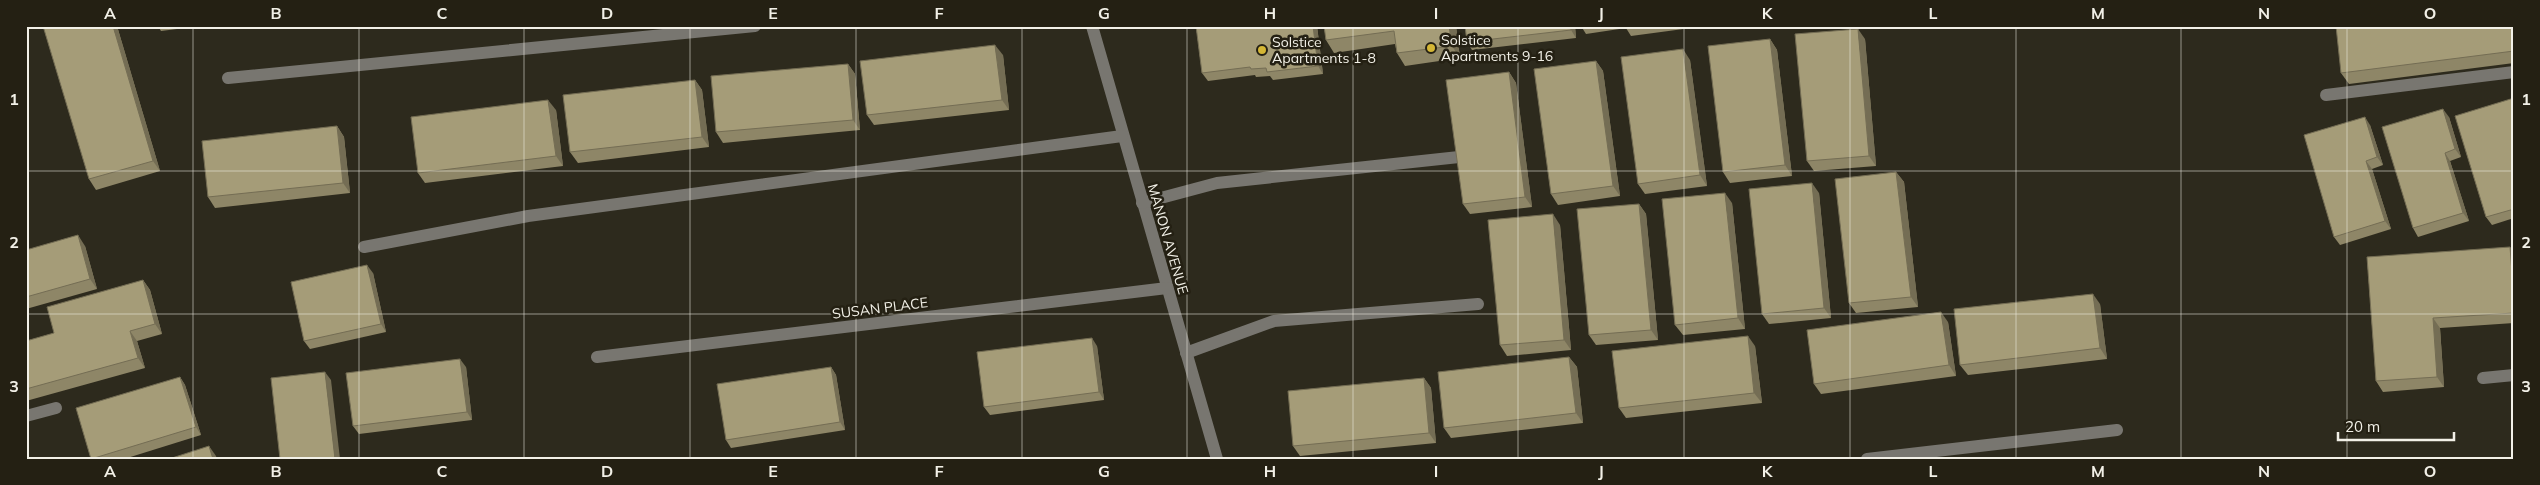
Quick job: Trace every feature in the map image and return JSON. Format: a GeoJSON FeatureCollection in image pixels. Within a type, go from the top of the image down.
{"type":"FeatureCollection","features":[{"type":"Feature","properties":{"kind":"street"},"geometry":{"type":"LineString","coordinates":[[228,78],[755,26]]}},
{"type":"Feature","properties":{"kind":"street","name":"MANON AVENUE"},"geometry":{"type":"LineString","coordinates":[[1092,26],[1122,136],[1217,459]]}},
{"type":"Feature","properties":{"kind":"street"},"geometry":{"type":"LineString","coordinates":[[2326,95],[2514,72]]}},
{"type":"Feature","properties":{"kind":"street"},"geometry":{"type":"LineString","coordinates":[[364,247],[452,228],[528,216],[1122,136]]}},
{"type":"Feature","properties":{"kind":"street"},"geometry":{"type":"LineString","coordinates":[[1142,203],[1217,183],[1459,157]]}},
{"type":"Feature","properties":{"kind":"street","name":"SUSAN PLACE"},"geometry":{"type":"LineString","coordinates":[[597,356],[1167,288]]}},
{"type":"Feature","properties":{"kind":"street"},"geometry":{"type":"LineString","coordinates":[[1186,353],[1274,322],[1478,304]]}},
{"type":"Feature","properties":{"kind":"street"},"geometry":{"type":"LineString","coordinates":[[2482,378],[2514,375]]}},
{"type":"Feature","properties":{"kind":"street"},"geometry":{"type":"LineString","coordinates":[[26,416],[56,408]]}},
{"type":"Feature","properties":{"kind":"street"},"geometry":{"type":"LineString","coordinates":[[1867,459],[2117,430]]}},
{"type":"Feature","properties":{"kind":"building"},"geometry":{"type":"Polygon","coordinates":[[[43,26],[113,26],[153,161],[89,179],[43,26]]]}},
{"type":"Feature","properties":{"kind":"building","name":"Solstice Apartments 1-8"},"geometry":{"type":"Polygon","coordinates":[[[1196,26],[1313,26],[1318,66],[1267,72],[1266,68],[1251,69],[1250,67],[1202,73],[1196,26]]]}},
{"type":"Feature","properties":{"kind":"building"},"geometry":{"type":"Polygon","coordinates":[[[1324,26],[1449,26],[1452,46],[1397,53],[1394,31],[1326,40],[1324,26]]]}},
{"type":"Feature","properties":{"kind":"building"},"geometry":{"type":"Polygon","coordinates":[[[1465,26],[1570,26],[1571,30],[1467,42],[1465,26]]]}},
{"type":"Feature","properties":{"kind":"building"},"geometry":{"type":"Polygon","coordinates":[[[2336,26],[2514,26],[2514,51],[2341,73],[2336,26]]]}},
{"type":"Feature","properties":{"kind":"building"},"geometry":{"type":"Polygon","coordinates":[[[1858,29],[1869,156],[1807,161],[1795,34],[1858,29]]]}},
{"type":"Feature","properties":{"kind":"building"},"geometry":{"type":"Polygon","coordinates":[[[1770,39],[1785,165],[1723,172],[1708,46],[1770,39]]]}},
{"type":"Feature","properties":{"kind":"building"},"geometry":{"type":"Polygon","coordinates":[[[995,45],[1002,100],[867,115],[860,61],[995,45]]]}},
{"type":"Feature","properties":{"kind":"building"},"geometry":{"type":"Polygon","coordinates":[[[1683,49],[1700,175],[1638,184],[1621,57],[1683,49]]]}},
{"type":"Feature","properties":{"kind":"building"},"geometry":{"type":"Polygon","coordinates":[[[1596,61],[1613,186],[1551,194],[1534,69],[1596,61]]]}},
{"type":"Feature","properties":{"kind":"building"},"geometry":{"type":"Polygon","coordinates":[[[848,64],[853,120],[716,132],[711,76],[848,64]]]}},
{"type":"Feature","properties":{"kind":"building"},"geometry":{"type":"Polygon","coordinates":[[[1509,72],[1525,197],[1463,204],[1446,80],[1509,72]]]}},
{"type":"Feature","properties":{"kind":"building"},"geometry":{"type":"Polygon","coordinates":[[[695,80],[702,137],[570,152],[563,95],[695,80]]]}},
{"type":"Feature","properties":{"kind":"building"},"geometry":{"type":"Polygon","coordinates":[[[2514,98],[2514,209],[2486,217],[2455,116],[2514,98]]]}},
{"type":"Feature","properties":{"kind":"building"},"geometry":{"type":"Polygon","coordinates":[[[548,100],[556,156],[418,173],[411,117],[548,100]]]}},
{"type":"Feature","properties":{"kind":"building"},"geometry":{"type":"Polygon","coordinates":[[[2443,109],[2455,149],[2445,153],[2463,213],[2413,228],[2382,127],[2443,109]]]}},
{"type":"Feature","properties":{"kind":"building"},"geometry":{"type":"Polygon","coordinates":[[[2365,117],[2377,157],[2366,161],[2385,221],[2334,237],[2304,135],[2365,117]]]}},
{"type":"Feature","properties":{"kind":"building"},"geometry":{"type":"Polygon","coordinates":[[[337,126],[343,183],[208,197],[202,141],[337,126]]]}},
{"type":"Feature","properties":{"kind":"building"},"geometry":{"type":"Polygon","coordinates":[[[1896,172],[1911,297],[1849,303],[1835,179],[1896,172]]]}},
{"type":"Feature","properties":{"kind":"building"},"geometry":{"type":"Polygon","coordinates":[[[1812,183],[1824,308],[1762,314],[1749,189],[1812,183]]]}},
{"type":"Feature","properties":{"kind":"building"},"geometry":{"type":"Polygon","coordinates":[[[1725,193],[1738,318],[1675,325],[1662,199],[1725,193]]]}},
{"type":"Feature","properties":{"kind":"building"},"geometry":{"type":"Polygon","coordinates":[[[1639,204],[1651,330],[1589,335],[1577,209],[1639,204]]]}},
{"type":"Feature","properties":{"kind":"building"},"geometry":{"type":"Polygon","coordinates":[[[1553,214],[1564,340],[1500,345],[1488,220],[1553,214]]]}},
{"type":"Feature","properties":{"kind":"building"},"geometry":{"type":"Polygon","coordinates":[[[78,235],[90,279],[26,297],[26,250],[78,235]]]}},
{"type":"Feature","properties":{"kind":"building"},"geometry":{"type":"Polygon","coordinates":[[[2510,247],[2514,313],[2433,318],[2437,377],[2376,381],[2367,257],[2510,247]]]}},
{"type":"Feature","properties":{"kind":"building"},"geometry":{"type":"Polygon","coordinates":[[[367,265],[381,324],[304,341],[291,282],[367,265]]]}},
{"type":"Feature","properties":{"kind":"building"},"geometry":{"type":"Polygon","coordinates":[[[143,280],[155,324],[130,331],[138,358],[26,389],[26,341],[54,333],[47,307],[143,280]]]}},
{"type":"Feature","properties":{"kind":"building"},"geometry":{"type":"Polygon","coordinates":[[[2093,294],[2100,348],[1960,365],[1954,309],[2093,294]]]}},
{"type":"Feature","properties":{"kind":"building"},"geometry":{"type":"Polygon","coordinates":[[[1941,312],[1949,365],[1814,384],[1807,330],[1941,312]]]}},
{"type":"Feature","properties":{"kind":"building"},"geometry":{"type":"Polygon","coordinates":[[[1748,336],[1754,393],[1619,408],[1612,351],[1748,336]]]}},
{"type":"Feature","properties":{"kind":"building"},"geometry":{"type":"Polygon","coordinates":[[[1092,338],[1099,392],[984,407],[977,352],[1092,338]]]}},
{"type":"Feature","properties":{"kind":"building"},"geometry":{"type":"Polygon","coordinates":[[[1569,357],[1576,413],[1444,428],[1438,372],[1569,357]]]}},
{"type":"Feature","properties":{"kind":"building"},"geometry":{"type":"Polygon","coordinates":[[[460,359],[467,412],[353,426],[346,373],[460,359]]]}},
{"type":"Feature","properties":{"kind":"building"},"geometry":{"type":"Polygon","coordinates":[[[831,367],[840,422],[726,440],[717,384],[831,367]]]}},
{"type":"Feature","properties":{"kind":"building"},"geometry":{"type":"Polygon","coordinates":[[[325,372],[335,459],[280,459],[271,378],[325,372]]]}},
{"type":"Feature","properties":{"kind":"building"},"geometry":{"type":"Polygon","coordinates":[[[180,377],[196,427],[91,459],[76,408],[180,377]]]}},
{"type":"Feature","properties":{"kind":"building"},"geometry":{"type":"Polygon","coordinates":[[[1424,378],[1429,433],[1293,446],[1288,391],[1424,378]]]}},
{"type":"Feature","properties":{"kind":"building"},"geometry":{"type":"Polygon","coordinates":[[[209,446],[213,459],[169,459],[209,446]]]}},
{"type":"Feature","properties":{"kind":"place","name":"Solstice Apartments 9-16"},"geometry":{"type":"Point","coordinates":[1431,48]}},
{"type":"Feature","properties":{"kind":"place","name":"Solstice Apartments 1-8"},"geometry":{"type":"Point","coordinates":[1262,50]}}]}
